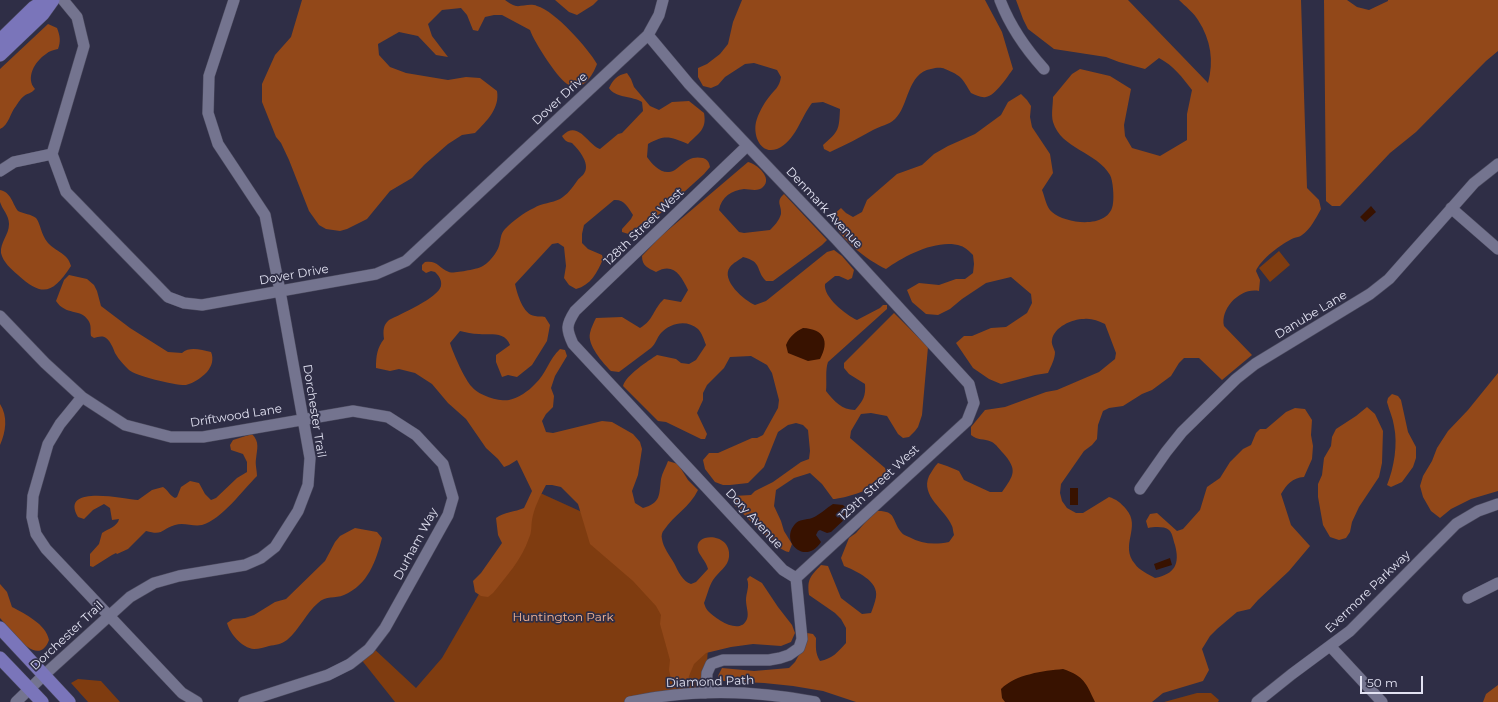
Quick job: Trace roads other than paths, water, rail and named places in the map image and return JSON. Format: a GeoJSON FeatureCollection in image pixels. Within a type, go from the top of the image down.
{"type":"FeatureCollection","features":[{"type":"Feature","properties":{"kind":"main road"},"geometry":{"type":"LineString","coordinates":[[0,40],[34,7],[46,0]]}},
{"type":"Feature","properties":{"kind":"main road"},"geometry":{"type":"LineString","coordinates":[[0,55],[44,14],[53,0]]}},
{"type":"Feature","properties":{"kind":"main road"},"geometry":{"type":"LineString","coordinates":[[0,628],[70,702]]}},
{"type":"Feature","properties":{"kind":"main road"},"geometry":{"type":"LineString","coordinates":[[0,658],[42,702]]}},
{"type":"Feature","properties":{"kind":"street"},"geometry":{"type":"LineString","coordinates":[[0,170],[14,162],[52,154],[84,46],[77,17],[63,0]]}},
{"type":"Feature","properties":{"kind":"street","name":"Dorchester Trail"},"geometry":{"type":"LineString","coordinates":[[16,702],[44,674],[130,596],[154,583],[179,576],[246,565],[261,558],[275,547],[298,511],[308,485],[310,458],[265,215],[218,144],[208,113],[209,76],[234,0]]}},
{"type":"Feature","properties":{"kind":"street","name":"Dover Drive"},"geometry":{"type":"LineString","coordinates":[[52,154],[66,192],[168,297],[184,303],[202,305],[376,274],[406,260],[648,35],[659,15],[663,0]]}},
{"type":"Feature","properties":{"kind":"street"},"geometry":{"type":"LineString","coordinates":[[1000,0],[1005,14],[1025,47],[1044,69]]}},
{"type":"Feature","properties":{"kind":"street","name":"Denmark Avenue"},"geometry":{"type":"LineString","coordinates":[[648,35],[689,84],[836,239],[969,384],[974,402]]}},
{"type":"Feature","properties":{"kind":"street","name":"128th Street West"},"geometry":{"type":"LineString","coordinates":[[568,332],[568,321],[575,311],[747,146]]}},
{"type":"Feature","properties":{"kind":"street","name":"Danube Lane"},"geometry":{"type":"LineString","coordinates":[[1140,489],[1182,432],[1236,379],[1255,364],[1370,294],[1389,279],[1482,175],[1498,164]]}},
{"type":"Feature","properties":{"kind":"street"},"geometry":{"type":"LineString","coordinates":[[1451,208],[1498,248]]}},
{"type":"Feature","properties":{"kind":"street","name":"Driftwood Lane"},"geometry":{"type":"LineString","coordinates":[[0,316],[45,364],[82,397],[125,425],[171,437],[203,437],[303,418]]}},
{"type":"Feature","properties":{"kind":"street","name":"Dory Avenue"},"geometry":{"type":"LineString","coordinates":[[568,332],[573,344],[783,570],[796,578]]}},
{"type":"Feature","properties":{"kind":"street"},"geometry":{"type":"LineString","coordinates":[[82,397],[60,424],[48,444],[33,496],[32,517],[36,534],[46,549],[182,693],[197,702]]}},
{"type":"Feature","properties":{"kind":"street","name":"129th Street West"},"geometry":{"type":"LineString","coordinates":[[796,578],[967,421],[974,402]]}},
{"type":"Feature","properties":{"kind":"street","name":"Durham Way"},"geometry":{"type":"LineString","coordinates":[[244,702],[328,675],[350,664],[369,649],[385,628],[448,515],[453,498],[443,464],[416,435],[388,417],[353,411],[303,418]]}},
{"type":"Feature","properties":{"kind":"street","name":"Evermore Parkway"},"geometry":{"type":"LineString","coordinates":[[1257,702],[1350,631],[1456,524],[1474,513],[1498,504]]}},
{"type":"Feature","properties":{"kind":"street"},"geometry":{"type":"LineString","coordinates":[[706,693],[706,673],[711,664],[723,660],[769,660],[780,658],[789,655],[799,648],[802,639],[796,578]]}},
{"type":"Feature","properties":{"kind":"street"},"geometry":{"type":"LineString","coordinates":[[1468,598],[1498,584]]}},
{"type":"Feature","properties":{"kind":"street"},"geometry":{"type":"LineString","coordinates":[[1330,646],[1382,702]]}},
{"type":"Feature","properties":{"kind":"street","name":"Diamond Path"},"geometry":{"type":"LineString","coordinates":[[630,702],[652,697],[706,693],[760,694],[814,702]]}},
{"type":"Feature","properties":{"kind":"park label","name":"Huntington Park"},"geometry":{"type":"Point","coordinates":[563,617]}}]}
